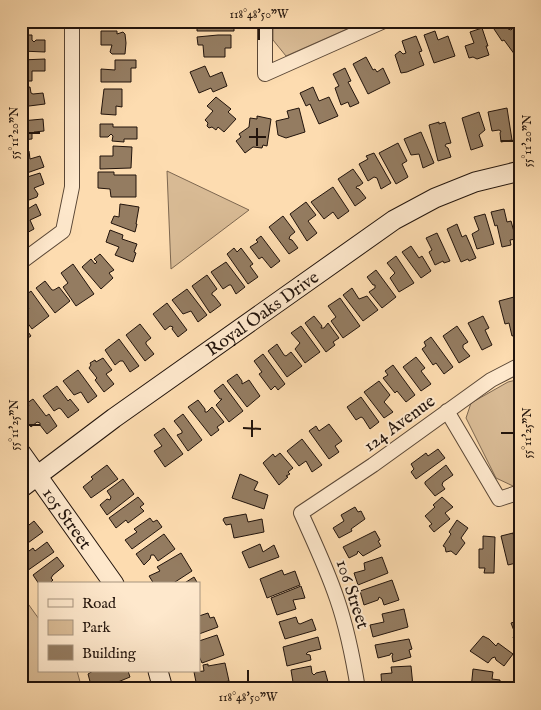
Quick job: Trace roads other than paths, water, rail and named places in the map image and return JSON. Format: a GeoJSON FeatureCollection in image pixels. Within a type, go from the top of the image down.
{"type":"FeatureCollection","features":[{"type":"Feature","properties":{"kind":"street"},"geometry":{"type":"LineString","coordinates":[[21,262],[63,231],[72,187],[72,21]]}},
{"type":"Feature","properties":{"kind":"street"},"geometry":{"type":"LineString","coordinates":[[265,21],[265,74],[384,21]]}},
{"type":"Feature","properties":{"kind":"street","name":"Royal Oaks Drive"},"geometry":{"type":"LineString","coordinates":[[21,488],[114,418],[394,220],[435,198],[475,182],[520,171]]}},
{"type":"Feature","properties":{"kind":"street","name":"124 Avenue"},"geometry":{"type":"LineString","coordinates":[[301,513],[373,465],[491,380],[520,365]]}},
{"type":"Feature","properties":{"kind":"street"},"geometry":{"type":"LineString","coordinates":[[448,411],[500,499],[520,492]]}},
{"type":"Feature","properties":{"kind":"street","name":"105 Street"},"geometry":{"type":"LineString","coordinates":[[21,454],[113,582]]}},
{"type":"Feature","properties":{"kind":"street","name":"106 Street"},"geometry":{"type":"LineString","coordinates":[[301,513],[338,600],[351,650],[358,689]]}},
{"type":"Feature","properties":{"kind":"street"},"geometry":{"type":"LineString","coordinates":[[158,672],[164,689]]}}]}
